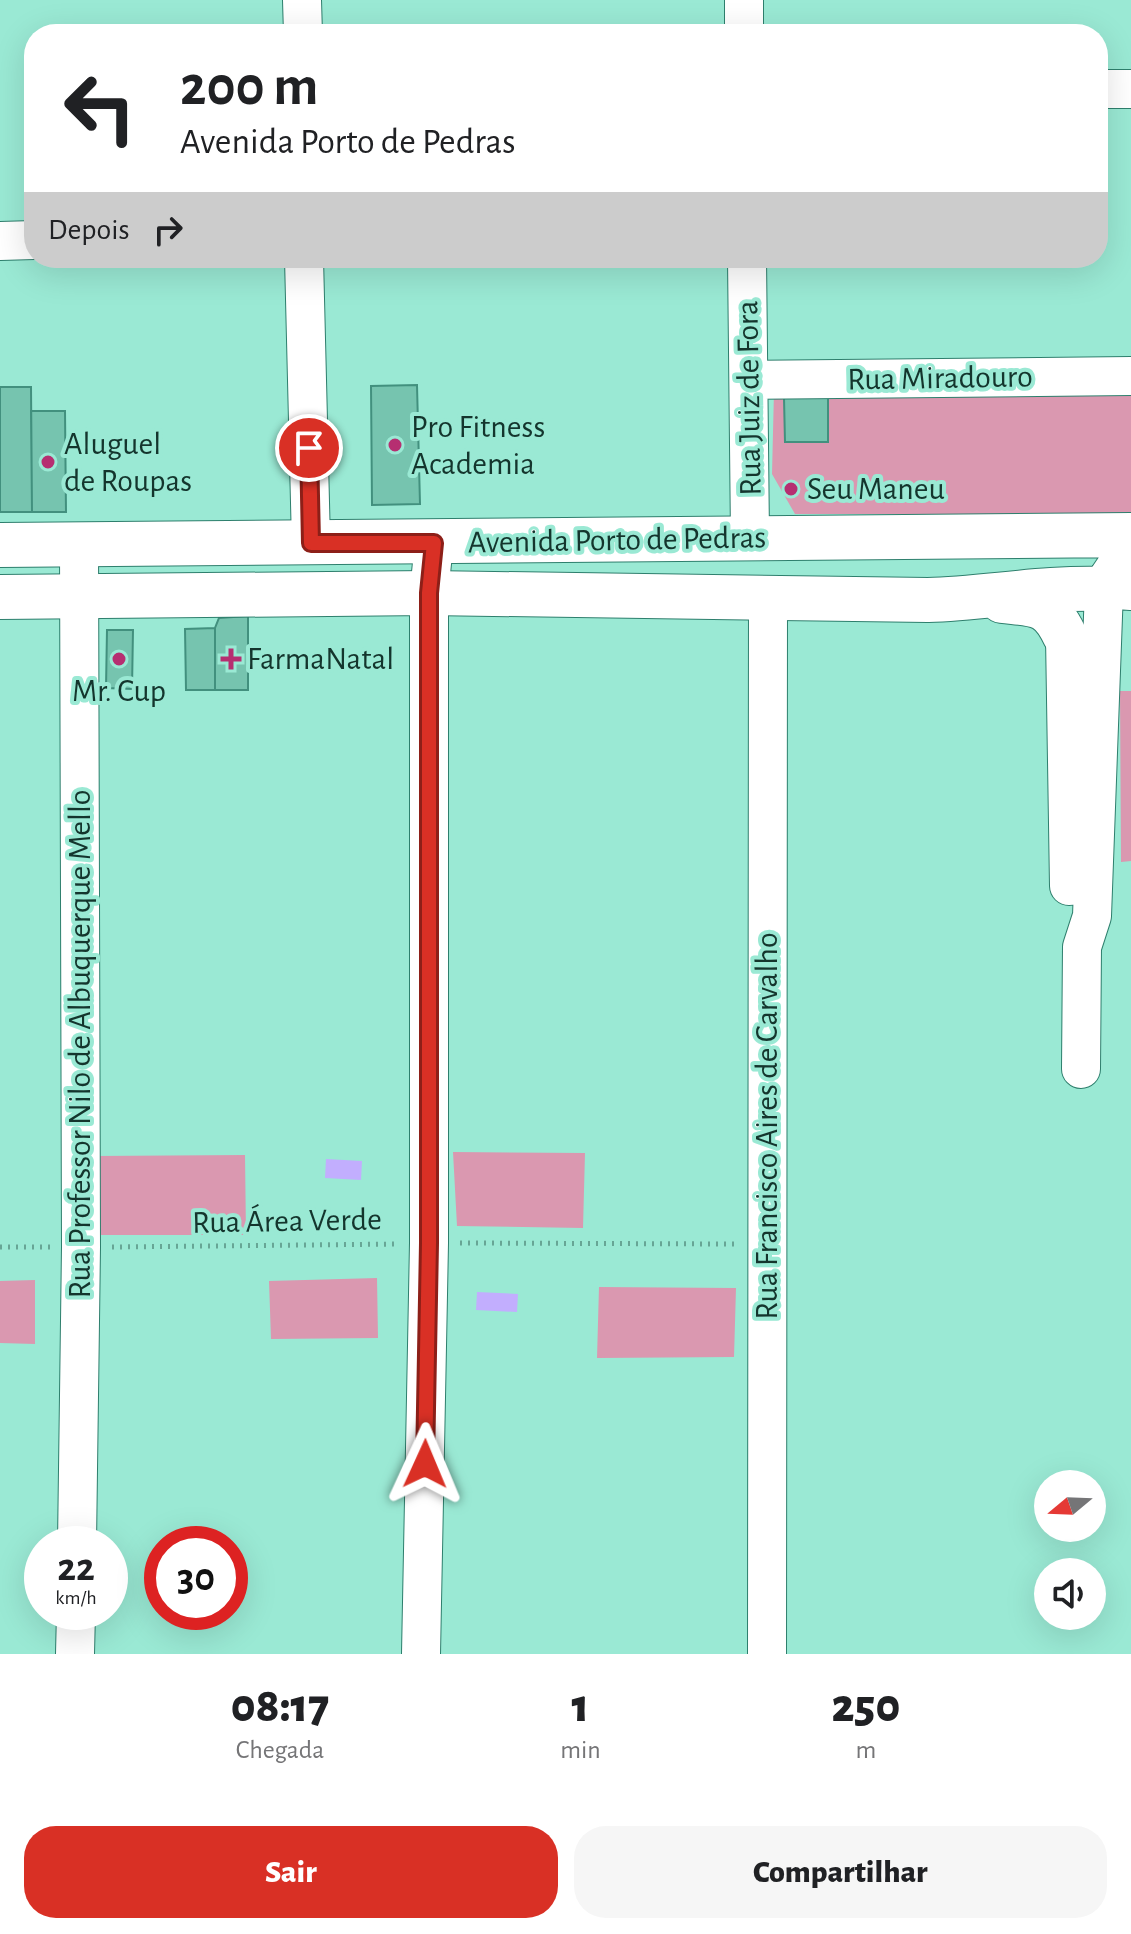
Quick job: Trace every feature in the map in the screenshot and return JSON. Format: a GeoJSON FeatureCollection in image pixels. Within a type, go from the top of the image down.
{"type":"FeatureCollection","features":[{"type":"Feature","properties":{"kind":"main road","name":"Avenida Porto de Pedras"},"geometry":{"type":"LineString","coordinates":[[0,545],[1110,535]]}},
{"type":"Feature","properties":{"kind":"main road","name":"Avenida Porto de Pedras"},"geometry":{"type":"LineString","coordinates":[[0,597],[429,593],[984,598],[1026,590],[1106,590],[1097,565],[1097,547],[1110,535]]}},
{"type":"Feature","properties":{"kind":"main road"},"geometry":{"type":"LineString","coordinates":[[1106,590],[1131,549]]}},
{"type":"Feature","properties":{"kind":"main road"},"geometry":{"type":"LineString","coordinates":[[984,598],[1040,606],[1054,614],[1065,636]]}},
{"type":"Feature","properties":{"kind":"street"},"geometry":{"type":"LineString","coordinates":[[302,0],[303,24]]}},
{"type":"Feature","properties":{"kind":"street"},"geometry":{"type":"LineString","coordinates":[[744,0],[744,24]]}},
{"type":"Feature","properties":{"kind":"street"},"geometry":{"type":"LineString","coordinates":[[1108,89],[1131,89]]}},
{"type":"Feature","properties":{"kind":"street"},"geometry":{"type":"LineString","coordinates":[[0,241],[24,240]]}},
{"type":"Feature","properties":{"kind":"street"},"geometry":{"type":"LineString","coordinates":[[304,268],[311,543]]}},
{"type":"Feature","properties":{"kind":"street","name":"Rua Juiz de Fora"},"geometry":{"type":"LineString","coordinates":[[747,268],[750,537]]}},
{"type":"Feature","properties":{"kind":"street","name":"Rua Miradouro"},"geometry":{"type":"LineString","coordinates":[[749,380],[1131,376]]}},
{"type":"Feature","properties":{"kind":"street"},"geometry":{"type":"LineString","coordinates":[[421,1654],[429,1243],[429,593],[434,543]]}},
{"type":"Feature","properties":{"kind":"street","name":"Rua Professor Nilo de Albuquerque Mello"},"geometry":{"type":"LineString","coordinates":[[77,1526],[81,1247],[79,545]]}},
{"type":"Feature","properties":{"kind":"street"},"geometry":{"type":"LineString","coordinates":[[1081,1069],[1082,947],[1092,916],[1106,590]]}},
{"type":"Feature","properties":{"kind":"street","name":"Rua Francisco Aires de Carvalho"},"geometry":{"type":"LineString","coordinates":[[767,1654],[768,598]]}},
{"type":"Feature","properties":{"kind":"street"},"geometry":{"type":"LineString","coordinates":[[1065,636],[1069,908],[1082,947]]}},
{"type":"Feature","properties":{"kind":"street"},"geometry":{"type":"LineString","coordinates":[[75,1654],[76,1630]]}},
{"type":"Feature","properties":{"kind":"path","name":"Rua Área Verde"},"geometry":{"type":"LineString","coordinates":[[0,1247],[767,1244]]}},
{"type":"Feature","properties":{"kind":"shaded area"},"geometry":{"type":"Polygon","coordinates":[[[1131,390],[1131,514],[795,514],[772,474],[774,391],[1131,390]]]}},
{"type":"Feature","properties":{"kind":"shaded area"},"geometry":{"type":"Polygon","coordinates":[[[1120,691],[1131,691],[1131,861],[1121,862],[1120,691]]]}},
{"type":"Feature","properties":{"kind":"shaded area"},"geometry":{"type":"Polygon","coordinates":[[[453,1152],[585,1153],[583,1228],[457,1226],[453,1152]]]}},
{"type":"Feature","properties":{"kind":"shaded area"},"geometry":{"type":"Polygon","coordinates":[[[245,1155],[246,1235],[99,1235],[95,1156],[245,1155]]]}},
{"type":"Feature","properties":{"kind":"shaded area"},"geometry":{"type":"Polygon","coordinates":[[[326,1159],[362,1161],[361,1180],[325,1178],[326,1159]]]}},
{"type":"Feature","properties":{"kind":"shaded area"},"geometry":{"type":"Polygon","coordinates":[[[377,1278],[378,1338],[271,1339],[269,1281],[377,1278]]]}},
{"type":"Feature","properties":{"kind":"shaded area"},"geometry":{"type":"Polygon","coordinates":[[[35,1280],[35,1344],[0,1343],[0,1281],[35,1280]]]}},
{"type":"Feature","properties":{"kind":"shaded area"},"geometry":{"type":"Polygon","coordinates":[[[599,1287],[736,1288],[734,1357],[597,1358],[599,1287]]]}},
{"type":"Feature","properties":{"kind":"shaded area"},"geometry":{"type":"Polygon","coordinates":[[[477,1292],[518,1294],[517,1312],[476,1310],[477,1292]]]}},
{"type":"Feature","properties":{"kind":"building","name":"Pro Fitness Academia"},"geometry":{"type":"Polygon","coordinates":[[[417,385],[420,504],[372,505],[371,386],[417,385]]]}},
{"type":"Feature","properties":{"kind":"building"},"geometry":{"type":"Polygon","coordinates":[[[0,387],[31,387],[32,512],[0,512],[0,387]]]}},
{"type":"Feature","properties":{"kind":"building"},"geometry":{"type":"Polygon","coordinates":[[[828,397],[828,442],[785,442],[784,398],[828,397]]]}},
{"type":"Feature","properties":{"kind":"building","name":"Aluguel de Roupas"},"geometry":{"type":"Polygon","coordinates":[[[31,411],[65,411],[66,512],[32,512],[31,411]]]}},
{"type":"Feature","properties":{"kind":"building","name":"FarmaNatal"},"geometry":{"type":"Polygon","coordinates":[[[248,616],[248,690],[215,690],[215,628],[219,618],[248,616]]]}},
{"type":"Feature","properties":{"kind":"building"},"geometry":{"type":"Polygon","coordinates":[[[215,628],[215,690],[186,690],[185,629],[215,628]]]}},
{"type":"Feature","properties":{"kind":"building","name":"Mr. Cup"},"geometry":{"type":"Polygon","coordinates":[[[107,630],[133,630],[132,689],[106,688],[107,630]]]}},
{"type":"Feature","properties":{"kind":"place","name":"Pro Fitness Academia"},"geometry":{"type":"Point","coordinates":[395,445]}},
{"type":"Feature","properties":{"kind":"place","name":"Aluguel de Roupas"},"geometry":{"type":"Point","coordinates":[48,462]}},
{"type":"Feature","properties":{"kind":"place","name":"Seu Maneu"},"geometry":{"type":"Point","coordinates":[791,489]}},
{"type":"Feature","properties":{"kind":"place","name":"Mr. Cup"},"geometry":{"type":"Point","coordinates":[119,659]}},
{"type":"Feature","properties":{"kind":"place","name":"FarmaNatal"},"geometry":{"type":"Point","coordinates":[231,659]}},
{"type":"Feature","properties":{"kind":"route"},"geometry":{"type":"LineString","coordinates":[[309,448],[311,543],[434,543],[429,593],[429,1243],[425,1464]]}}]}
